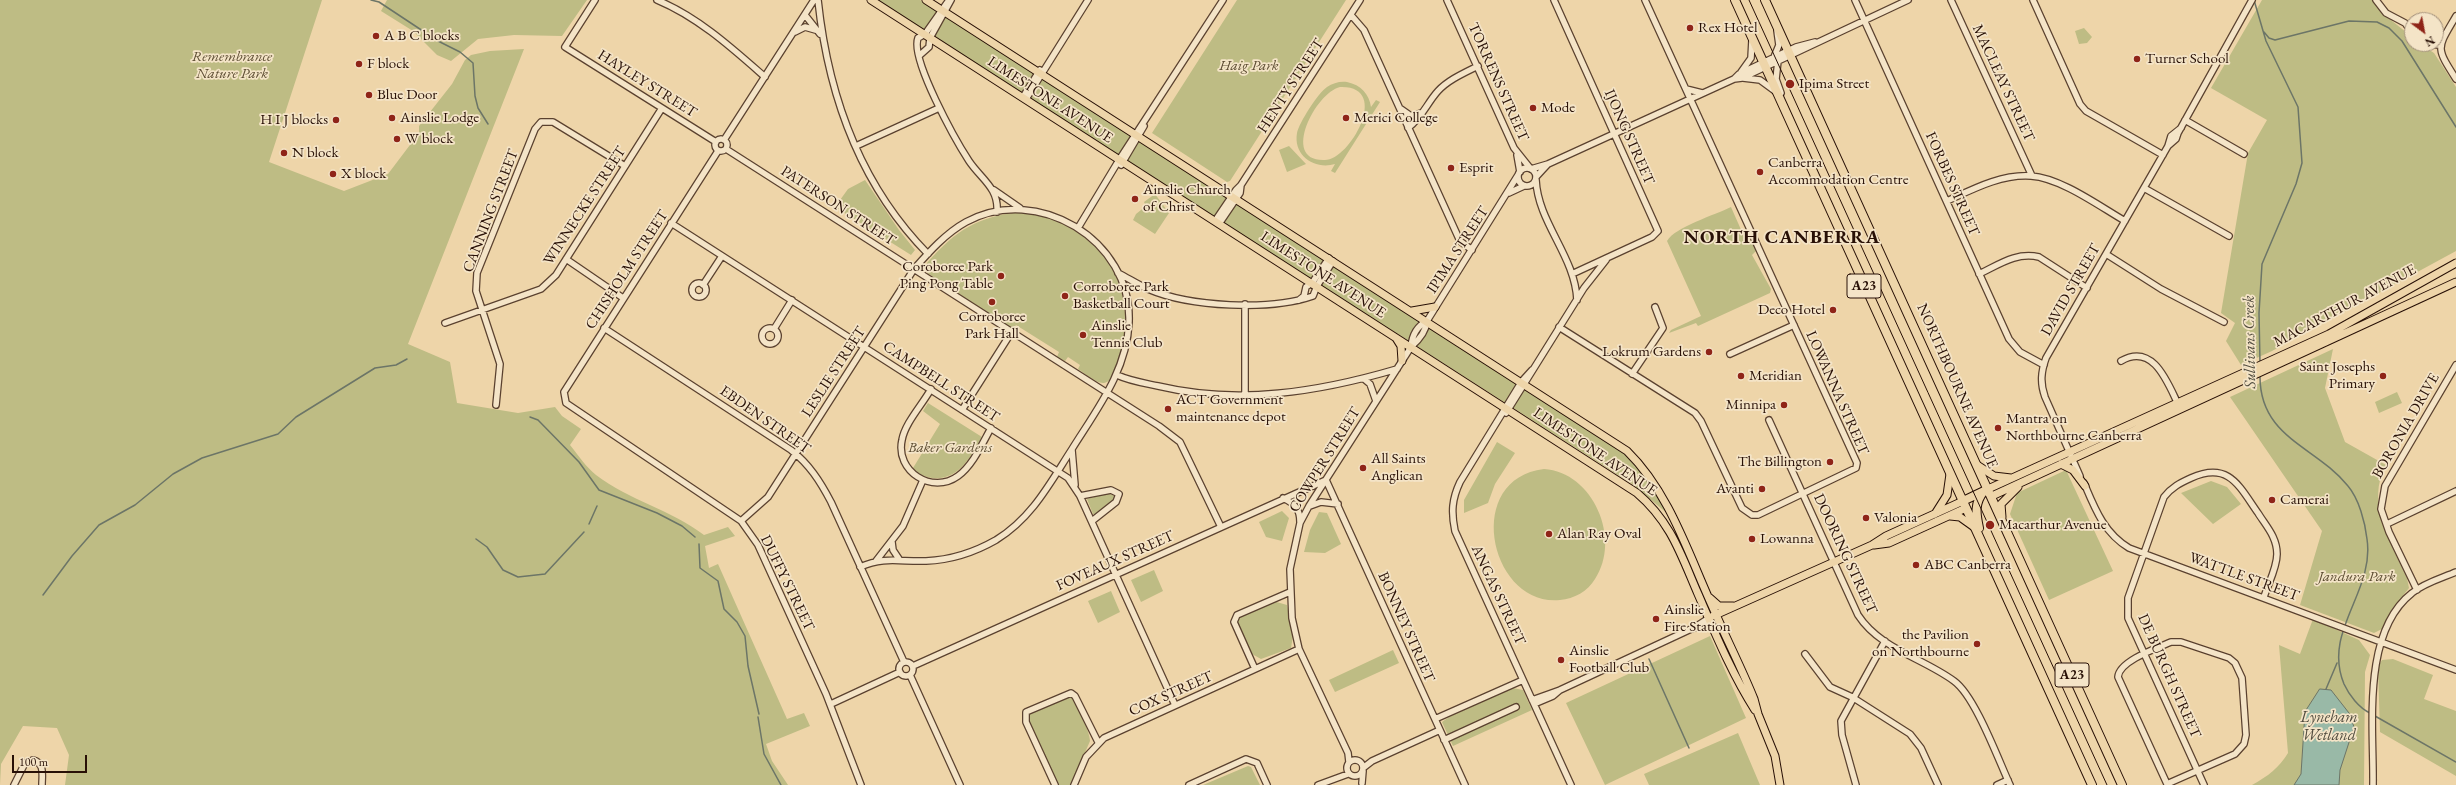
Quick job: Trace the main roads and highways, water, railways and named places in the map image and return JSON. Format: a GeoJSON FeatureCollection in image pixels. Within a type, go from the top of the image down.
{"type":"FeatureCollection","features":[{"type":"Feature","properties":{"kind":"highway","name":"A23"},"geometry":{"type":"LineString","coordinates":[[1735,0],[1766,65],[2092,785]]}},
{"type":"Feature","properties":{"kind":"highway","name":"NORTHBOURNE AVENUE"},"geometry":{"type":"LineString","coordinates":[[1765,0],[2122,785]]}},
{"type":"Feature","properties":{"kind":"highway"},"geometry":{"type":"LineString","coordinates":[[1964,504],[1977,503],[1988,492]]}},
{"type":"Feature","properties":{"kind":"highway","name":"MACARTHUR AVENUE"},"geometry":{"type":"LineString","coordinates":[[1964,504],[1988,492]]}},
{"type":"Feature","properties":{"kind":"highway"},"geometry":{"type":"LineString","coordinates":[[1977,503],[1976,516],[1983,545]]}},
{"type":"Feature","properties":{"kind":"main road","name":"LIMESTONE AVENUE"},"geometry":{"type":"LineString","coordinates":[[871,0],[1623,483],[1653,507],[1674,537],[1714,619]]}},
{"type":"Feature","properties":{"kind":"main road","name":"LIMESTONE AVENUE"},"geometry":{"type":"LineString","coordinates":[[926,0],[1607,436],[1642,466],[1662,495],[1707,595],[1714,619]]}},
{"type":"Feature","properties":{"kind":"main road","name":"MACARTHUR AVENUE"},"geometry":{"type":"LineString","coordinates":[[2330,337],[2456,263]]}},
{"type":"Feature","properties":{"kind":"main road","name":"MACARTHUR AVENUE"},"geometry":{"type":"LineString","coordinates":[[1988,492],[2013,478],[2071,455],[2180,406],[2254,376],[2269,365],[2456,282]]}},
{"type":"Feature","properties":{"kind":"main road"},"geometry":{"type":"LineString","coordinates":[[1412,311],[1435,308]]}},
{"type":"Feature","properties":{"kind":"main road"},"geometry":{"type":"LineString","coordinates":[[1395,336],[1401,346],[1402,361]]}},
{"type":"Feature","properties":{"kind":"main road","name":"MACARTHUR AVENUE"},"geometry":{"type":"LineString","coordinates":[[2180,406],[2255,368],[2269,365]]}},
{"type":"Feature","properties":{"kind":"main road","name":"MACARTHUR AVENUE"},"geometry":{"type":"LineString","coordinates":[[1988,492],[2035,476],[2061,464],[2071,455]]}},
{"type":"Feature","properties":{"kind":"main road"},"geometry":{"type":"LineString","coordinates":[[2061,464],[2073,470],[2085,486]]}},
{"type":"Feature","properties":{"kind":"main road"},"geometry":{"type":"LineString","coordinates":[[1977,465],[1994,476],[2013,478]]}},
{"type":"Feature","properties":{"kind":"main road"},"geometry":{"type":"LineString","coordinates":[[1934,514],[1947,495],[1950,474]]}},
{"type":"Feature","properties":{"kind":"main road"},"geometry":{"type":"LineString","coordinates":[[2003,522],[2001,504],[2015,489],[2035,476]]}},
{"type":"Feature","properties":{"kind":"main road"},"geometry":{"type":"LineString","coordinates":[[1714,619],[1736,606],[1872,545],[1886,536],[1934,514],[1964,504]]}},
{"type":"Feature","properties":{"kind":"main road"},"geometry":{"type":"LineString","coordinates":[[1872,545],[1889,543],[1949,516],[1964,504]]}},
{"type":"Feature","properties":{"kind":"main road"},"geometry":{"type":"LineString","coordinates":[[1949,516],[1960,517],[1974,527]]}},
{"type":"Feature","properties":{"kind":"main road"},"geometry":{"type":"LineString","coordinates":[[1714,619],[1784,585]]}},
{"type":"Feature","properties":{"kind":"main road"},"geometry":{"type":"LineString","coordinates":[[1707,595],[1719,606],[1736,606]]}},
{"type":"Feature","properties":{"kind":"main road"},"geometry":{"type":"LineString","coordinates":[[1714,619],[1732,649],[1743,682]]}},
{"type":"Feature","properties":{"kind":"main road"},"geometry":{"type":"LineString","coordinates":[[1714,619],[1725,652],[1743,682],[1775,756],[1780,785]]}},
{"type":"Feature","properties":{"kind":"main road"},"geometry":{"type":"LineString","coordinates":[[1725,652],[1732,649]]}},
{"type":"Feature","properties":{"kind":"water","name":"Lyneham Wetland"},"geometry":{"type":"Polygon","coordinates":[[[2320,689],[2331,690],[2349,713],[2354,727],[2340,770],[2339,785],[2294,785],[2301,774],[2305,712],[2320,689]]]}},
{"type":"Feature","properties":{"kind":"waterway"},"geometry":{"type":"LineString","coordinates":[[371,0],[379,2],[438,41],[460,52],[473,63],[475,96],[478,108],[488,124]]}},
{"type":"Feature","properties":{"kind":"waterway","name":"Sullivans Creek"},"geometry":{"type":"LineString","coordinates":[[2254,0],[2266,41],[2298,107],[2302,163],[2296,184],[2262,264],[2259,313],[2260,363]]}},
{"type":"Feature","properties":{"kind":"waterway"},"geometry":{"type":"LineString","coordinates":[[2264,32],[2269,38],[2275,40],[2349,21],[2377,22],[2389,28],[2402,41],[2456,127]]}},
{"type":"Feature","properties":{"kind":"waterway"},"geometry":{"type":"LineString","coordinates":[[43,595],[72,556],[99,525],[135,505],[173,474],[202,458],[278,434],[296,417],[375,368],[396,365],[407,359]]}},
{"type":"Feature","properties":{"kind":"waterway","name":"Sullivans Creek"},"geometry":{"type":"LineString","coordinates":[[2260,375],[2262,396],[2269,413],[2279,427],[2292,439],[2335,472],[2352,491],[2361,511],[2367,539],[2367,558],[2364,577],[2350,612],[2339,646],[2339,665],[2344,684],[2349,692],[2358,705],[2370,713]]}},
{"type":"Feature","properties":{"kind":"waterway"},"geometry":{"type":"LineString","coordinates":[[530,417],[538,420],[579,462],[599,490],[657,513],[682,526],[695,537]]}},
{"type":"Feature","properties":{"kind":"waterway"},"geometry":{"type":"LineString","coordinates":[[589,524],[597,506]]}},
{"type":"Feature","properties":{"kind":"waterway"},"geometry":{"type":"LineString","coordinates":[[476,539],[487,547],[503,570],[518,577],[545,574],[584,532]]}},
{"type":"Feature","properties":{"kind":"waterway"},"geometry":{"type":"LineString","coordinates":[[699,544],[700,568],[718,581],[724,609],[737,622],[745,636],[748,666],[759,714]]}},
{"type":"Feature","properties":{"kind":"waterway"},"geometry":{"type":"LineString","coordinates":[[1649,659],[1689,748]]}},
{"type":"Feature","properties":{"kind":"waterway"},"geometry":{"type":"LineString","coordinates":[[2326,689],[2337,663]]}},
{"type":"Feature","properties":{"kind":"waterway","name":"Sullivans Creek"},"geometry":{"type":"LineString","coordinates":[[2375,716],[2456,762]]}},
{"type":"Feature","properties":{"kind":"waterway"},"geometry":{"type":"LineString","coordinates":[[758,717],[764,754],[781,785]]}},
{"type":"Feature","properties":{"kind":"tram line"},"geometry":{"type":"LineString","coordinates":[[1749,0],[2107,785]]}},
{"type":"Feature","properties":{"kind":"place","name":"Rex Hotel"},"geometry":{"type":"Point","coordinates":[1690,28]}},
{"type":"Feature","properties":{"kind":"place","name":"A B C blocks"},"geometry":{"type":"Point","coordinates":[376,36]}},
{"type":"Feature","properties":{"kind":"place","name":"Turner School"},"geometry":{"type":"Point","coordinates":[2137,59]}},
{"type":"Feature","properties":{"kind":"place","name":"F block"},"geometry":{"type":"Point","coordinates":[359,64]}},
{"type":"Feature","properties":{"kind":"place","name":"Ipima Street"},"geometry":{"type":"Point","coordinates":[1790,84]}},
{"type":"Feature","properties":{"kind":"place","name":"Blue Door"},"geometry":{"type":"Point","coordinates":[369,95]}},
{"type":"Feature","properties":{"kind":"place","name":"Mode"},"geometry":{"type":"Point","coordinates":[1533,108]}},
{"type":"Feature","properties":{"kind":"place","name":"Ainslie Lodge"},"geometry":{"type":"Point","coordinates":[392,118]}},
{"type":"Feature","properties":{"kind":"place","name":"Merici College"},"geometry":{"type":"Point","coordinates":[1346,118]}},
{"type":"Feature","properties":{"kind":"place","name":"H I J blocks"},"geometry":{"type":"Point","coordinates":[336,120]}},
{"type":"Feature","properties":{"kind":"place","name":"W block"},"geometry":{"type":"Point","coordinates":[397,139]}},
{"type":"Feature","properties":{"kind":"place","name":"N block"},"geometry":{"type":"Point","coordinates":[284,153]}},
{"type":"Feature","properties":{"kind":"place","name":"Esprit"},"geometry":{"type":"Point","coordinates":[1451,168]}},
{"type":"Feature","properties":{"kind":"place","name":"Canberra Accommodation Centre"},"geometry":{"type":"Point","coordinates":[1760,172]}},
{"type":"Feature","properties":{"kind":"place","name":"X block"},"geometry":{"type":"Point","coordinates":[333,174]}},
{"type":"Feature","properties":{"kind":"place","name":"Ainslie Church of Christ"},"geometry":{"type":"Point","coordinates":[1135,199]}},
{"type":"Feature","properties":{"kind":"place","name":"Coroboree Park Ping Pong Table"},"geometry":{"type":"Point","coordinates":[1001,276]}},
{"type":"Feature","properties":{"kind":"place","name":"Corroboree Park Basketball Court"},"geometry":{"type":"Point","coordinates":[1065,296]}},
{"type":"Feature","properties":{"kind":"place","name":"Corroboree Park Hall"},"geometry":{"type":"Point","coordinates":[992,302]}},
{"type":"Feature","properties":{"kind":"place","name":"Deco Hotel"},"geometry":{"type":"Point","coordinates":[1833,310]}},
{"type":"Feature","properties":{"kind":"place","name":"Ainslie Tennis Club"},"geometry":{"type":"Point","coordinates":[1083,335]}},
{"type":"Feature","properties":{"kind":"place","name":"Lokrum Gardens"},"geometry":{"type":"Point","coordinates":[1709,352]}},
{"type":"Feature","properties":{"kind":"place","name":"Meridian"},"geometry":{"type":"Point","coordinates":[1741,376]}},
{"type":"Feature","properties":{"kind":"place","name":"Saint Josephs Primary"},"geometry":{"type":"Point","coordinates":[2383,376]}},
{"type":"Feature","properties":{"kind":"place","name":"Minnipa"},"geometry":{"type":"Point","coordinates":[1784,405]}},
{"type":"Feature","properties":{"kind":"place","name":"ACT Government maintenance depot"},"geometry":{"type":"Point","coordinates":[1168,409]}},
{"type":"Feature","properties":{"kind":"place","name":"Mantra on Northbourne Canberra"},"geometry":{"type":"Point","coordinates":[1998,428]}},
{"type":"Feature","properties":{"kind":"place","name":"The Billington"},"geometry":{"type":"Point","coordinates":[1830,462]}},
{"type":"Feature","properties":{"kind":"place","name":"All Saints Anglican"},"geometry":{"type":"Point","coordinates":[1363,468]}},
{"type":"Feature","properties":{"kind":"place","name":"Avanti"},"geometry":{"type":"Point","coordinates":[1762,489]}},
{"type":"Feature","properties":{"kind":"place","name":"Camerai"},"geometry":{"type":"Point","coordinates":[2272,500]}},
{"type":"Feature","properties":{"kind":"place","name":"Valonia"},"geometry":{"type":"Point","coordinates":[1866,518]}},
{"type":"Feature","properties":{"kind":"place","name":"Macarthur Avenue"},"geometry":{"type":"Point","coordinates":[1990,525]}},
{"type":"Feature","properties":{"kind":"place","name":"Alan Ray Oval"},"geometry":{"type":"Point","coordinates":[1549,534]}},
{"type":"Feature","properties":{"kind":"place","name":"Lowanna"},"geometry":{"type":"Point","coordinates":[1752,539]}},
{"type":"Feature","properties":{"kind":"place","name":"ABC Canberra"},"geometry":{"type":"Point","coordinates":[1916,565]}},
{"type":"Feature","properties":{"kind":"place","name":"Ainslie Fire Station"},"geometry":{"type":"Point","coordinates":[1656,619]}},
{"type":"Feature","properties":{"kind":"place","name":"the Pavilion on Northbourne"},"geometry":{"type":"Point","coordinates":[1977,644]}},
{"type":"Feature","properties":{"kind":"place","name":"Ainslie Football Club"},"geometry":{"type":"Point","coordinates":[1561,660]}},
{"type":"Feature","properties":{"kind":"district","name":"NORTH CANBERRA"},"geometry":{"type":"Point","coordinates":[1782,238]}},
{"type":"Feature","properties":{"kind":"park label","name":"Remembrance Nature Park"},"geometry":{"type":"Point","coordinates":[232,66]}},
{"type":"Feature","properties":{"kind":"park label","name":"Haig Park"},"geometry":{"type":"Point","coordinates":[1249,66]}},
{"type":"Feature","properties":{"kind":"park label","name":"Baker Gardens"},"geometry":{"type":"Point","coordinates":[950,448]}},
{"type":"Feature","properties":{"kind":"park label","name":"Jandura Park"},"geometry":{"type":"Point","coordinates":[2357,577]}}]}
